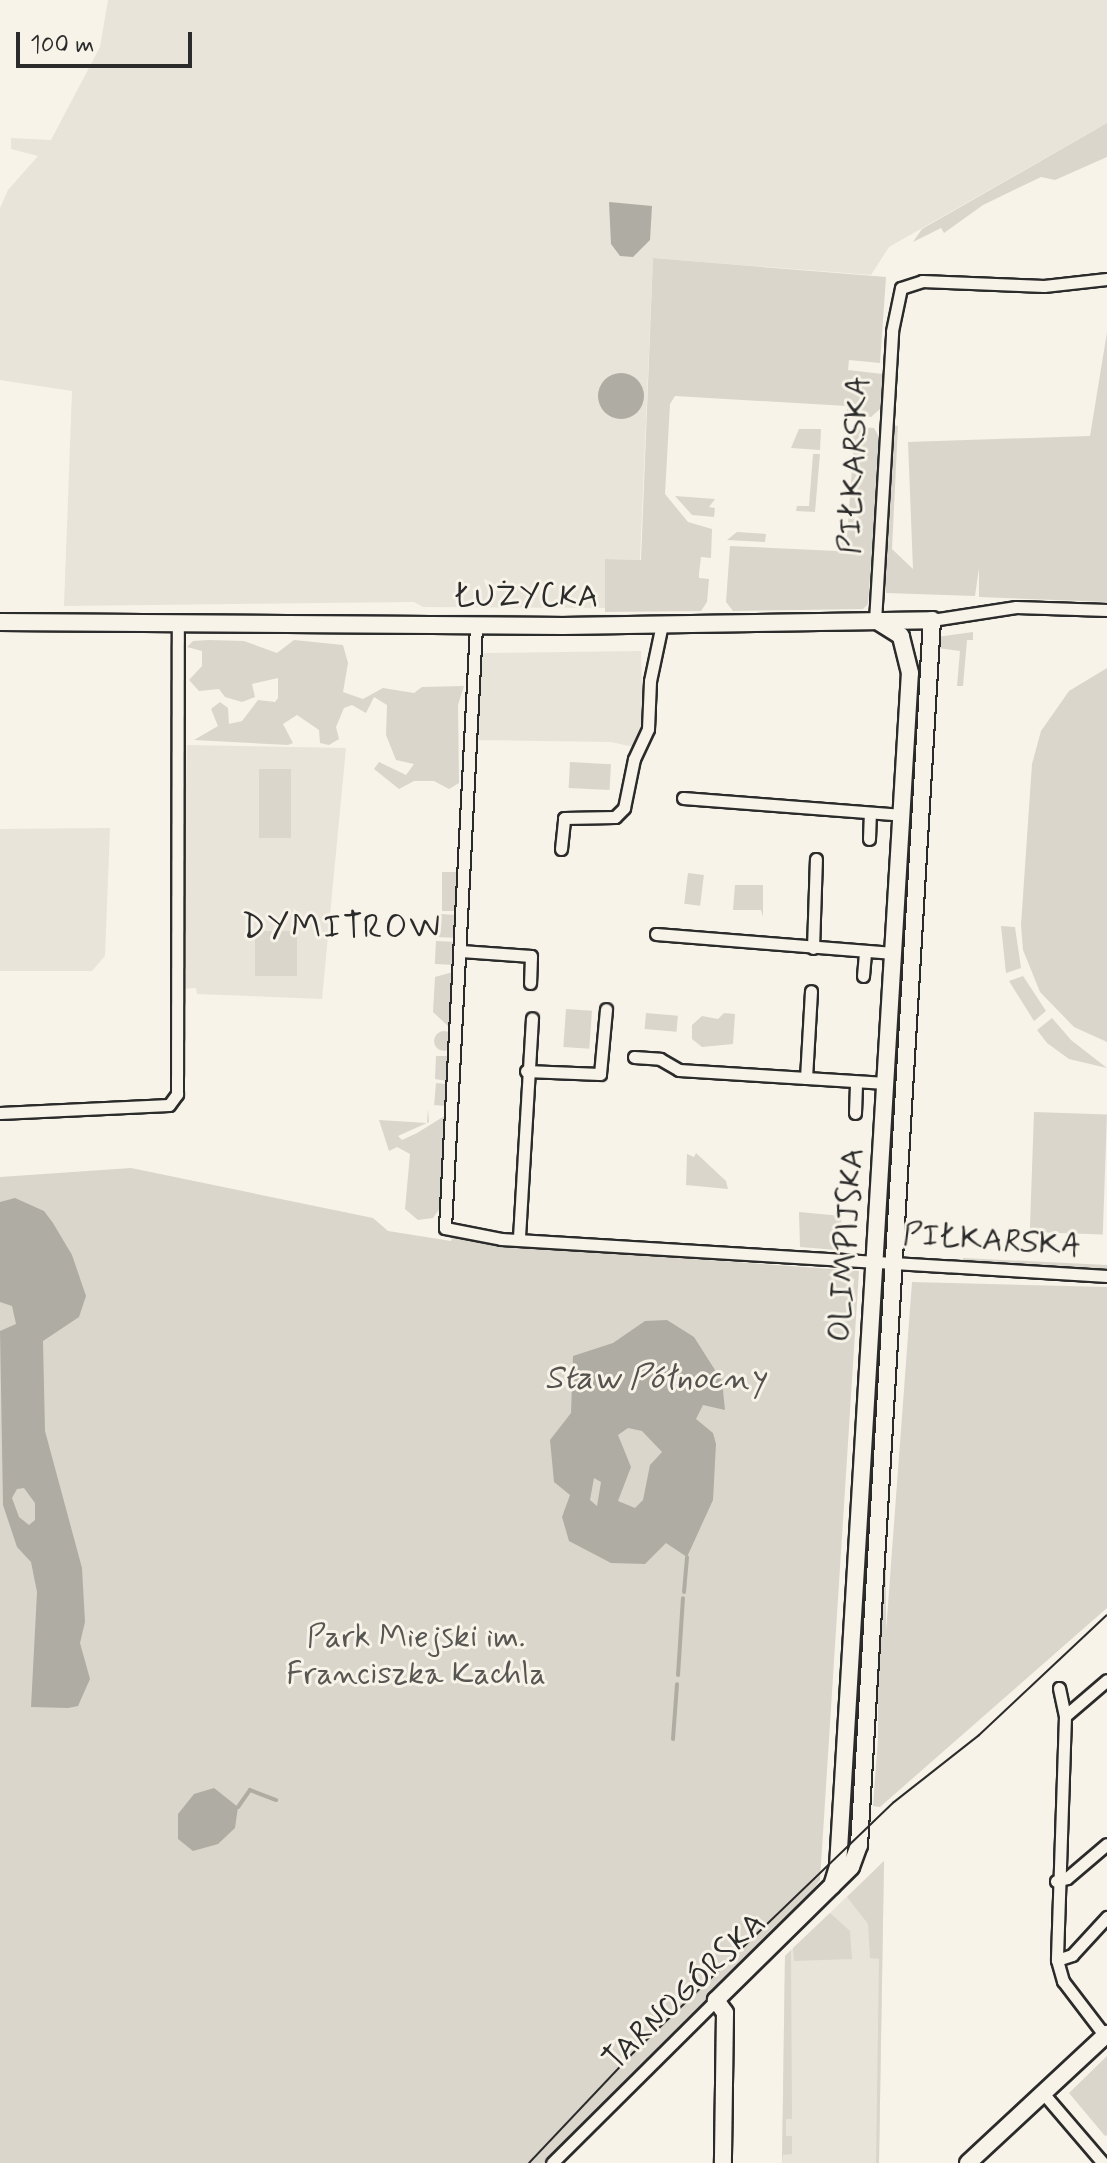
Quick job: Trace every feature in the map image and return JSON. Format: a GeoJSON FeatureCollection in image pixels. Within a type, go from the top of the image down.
{"type":"FeatureCollection","features":[{"type":"Feature","properties":{"kind":"street","name":"PIŁKARSKA"},"geometry":{"type":"LineString","coordinates":[[875,621],[892,331],[901,288],[922,281],[1044,286],[1107,279]]}},
{"type":"Feature","properties":{"kind":"street"},"geometry":{"type":"LineString","coordinates":[[875,621],[932,620],[1016,607],[1107,610]]}},
{"type":"Feature","properties":{"kind":"street","name":"OLIMPIJSKA"},"geometry":{"type":"LineString","coordinates":[[857,1861],[932,620]]}},
{"type":"Feature","properties":{"kind":"street","name":"ŁUŻYCKA"},"geometry":{"type":"LineString","coordinates":[[0,622],[476,626],[875,621]]}},
{"type":"Feature","properties":{"kind":"street","name":"OLIMPIJSKA"},"geometry":{"type":"LineString","coordinates":[[831,1888],[838,1866],[909,660],[901,636],[875,621]]}},
{"type":"Feature","properties":{"kind":"street"},"geometry":{"type":"LineString","coordinates":[[0,1113],[169,1105],[177,1094],[178,623]]}},
{"type":"Feature","properties":{"kind":"street"},"geometry":{"type":"LineString","coordinates":[[561,849],[564,818],[615,817],[624,808],[634,759],[648,729],[650,681],[662,624]]}},
{"type":"Feature","properties":{"kind":"street"},"geometry":{"type":"LineString","coordinates":[[476,626],[461,951],[531,956],[530,983]]}},
{"type":"Feature","properties":{"kind":"street"},"geometry":{"type":"LineString","coordinates":[[683,798],[902,815]]}},
{"type":"Feature","properties":{"kind":"street"},"geometry":{"type":"LineString","coordinates":[[869,839],[870,813]]}},
{"type":"Feature","properties":{"kind":"street"},"geometry":{"type":"LineString","coordinates":[[899,850],[917,851]]}},
{"type":"Feature","properties":{"kind":"street"},"geometry":{"type":"LineString","coordinates":[[813,948],[816,859]]}},
{"type":"Feature","properties":{"kind":"street"},"geometry":{"type":"LineString","coordinates":[[656,934],[893,953]]}},
{"type":"Feature","properties":{"kind":"street","name":"PIŁKARSKA"},"geometry":{"type":"LineString","coordinates":[[461,951],[445,1228],[501,1239],[519,1237],[1107,1276]]}},
{"type":"Feature","properties":{"kind":"street"},"geometry":{"type":"LineString","coordinates":[[863,976],[865,951]]}},
{"type":"Feature","properties":{"kind":"street"},"geometry":{"type":"LineString","coordinates":[[806,1078],[811,991]]}},
{"type":"Feature","properties":{"kind":"street"},"geometry":{"type":"LineString","coordinates":[[526,1071],[600,1074],[606,1009]]}},
{"type":"Feature","properties":{"kind":"street"},"geometry":{"type":"LineString","coordinates":[[519,1237],[526,1071],[532,1018]]}},
{"type":"Feature","properties":{"kind":"street"},"geometry":{"type":"LineString","coordinates":[[634,1057],[660,1059],[679,1070],[886,1083]]}},
{"type":"Feature","properties":{"kind":"street"},"geometry":{"type":"LineString","coordinates":[[855,1113],[856,1082]]}},
{"type":"Feature","properties":{"kind":"street"},"geometry":{"type":"LineString","coordinates":[[884,1105],[903,1106]]}},
{"type":"Feature","properties":{"kind":"street"},"geometry":{"type":"LineString","coordinates":[[1065,1716],[1107,1680]]}},
{"type":"Feature","properties":{"kind":"street"},"geometry":{"type":"LineString","coordinates":[[968,2163],[1106,2035],[1063,1981],[1057,1960],[1056,1881],[1065,1716],[1059,1688]]}},
{"type":"Feature","properties":{"kind":"street"},"geometry":{"type":"LineString","coordinates":[[1056,1881],[1067,1878],[1107,1844]]}},
{"type":"Feature","properties":{"kind":"street","name":"TARNOGÓRSKA"},"geometry":{"type":"LineString","coordinates":[[552,2163],[857,1861]]}},
{"type":"Feature","properties":{"kind":"street"},"geometry":{"type":"LineString","coordinates":[[1057,1960],[1072,1955],[1107,1917]]}},
{"type":"Feature","properties":{"kind":"street"},"geometry":{"type":"LineString","coordinates":[[716,2000],[725,2013],[723,2163]]}},
{"type":"Feature","properties":{"kind":"street"},"geometry":{"type":"LineString","coordinates":[[1043,2093],[1103,2163]]}},
{"type":"Feature","properties":{"kind":"shaded area"},"geometry":{"type":"Polygon","coordinates":[[[108,0],[1107,0],[1107,123],[889,247],[871,275],[653,258],[640,560],[605,559],[605,608],[423,607],[414,602],[64,606],[72,391],[0,380],[0,208],[8,190],[38,156],[11,149],[11,138],[51,140],[100,47],[108,0]]]}},
{"type":"Feature","properties":{"kind":"shaded area"},"geometry":{"type":"Polygon","coordinates":[[[641,651],[643,724],[634,747],[611,742],[472,740],[476,673],[484,653],[641,651]]]}},
{"type":"Feature","properties":{"kind":"shaded area"},"geometry":{"type":"Polygon","coordinates":[[[187,745],[346,748],[322,999],[197,994],[196,988],[181,989],[187,745]]]}},
{"type":"Feature","properties":{"kind":"shaded area"},"geometry":{"type":"Polygon","coordinates":[[[110,828],[105,956],[92,971],[0,971],[0,829],[110,828]]]}},
{"type":"Feature","properties":{"kind":"shaded area"},"geometry":{"type":"Polygon","coordinates":[[[884,1861],[879,2163],[782,2163],[785,1956],[884,1861]]]}},
{"type":"Feature","properties":{"kind":"green space"},"geometry":{"type":"Polygon","coordinates":[[[1107,123],[1107,157],[1055,180],[1041,177],[983,205],[944,233],[941,228],[913,242],[922,229],[1107,123]]]}},
{"type":"Feature","properties":{"kind":"green space"},"geometry":{"type":"Polygon","coordinates":[[[653,258],[886,277],[880,363],[849,360],[848,370],[883,374],[881,408],[871,417],[847,415],[847,406],[675,396],[670,404],[665,494],[688,522],[712,529],[711,558],[701,557],[699,573],[699,578],[709,579],[707,602],[701,611],[605,612],[605,559],[641,560],[653,258]]]}},
{"type":"Feature","properties":{"kind":"green space"},"geometry":{"type":"Polygon","coordinates":[[[1107,332],[1107,602],[979,597],[979,568],[975,596],[886,593],[882,577],[891,425],[898,426],[892,549],[913,569],[908,442],[1090,436],[1107,332]]]}},
{"type":"Feature","properties":{"kind":"green space"},"geometry":{"type":"Polygon","coordinates":[[[854,427],[874,428],[880,439],[868,604],[863,609],[733,611],[726,602],[730,546],[837,551],[838,536],[847,536],[854,441],[845,439],[854,427]]]}},
{"type":"Feature","properties":{"kind":"green space"},"geometry":{"type":"Polygon","coordinates":[[[799,429],[821,429],[820,450],[791,448],[799,429]]]}},
{"type":"Feature","properties":{"kind":"green space"},"geometry":{"type":"Polygon","coordinates":[[[813,454],[820,454],[815,512],[796,511],[797,506],[809,506],[813,454]]]}},
{"type":"Feature","properties":{"kind":"green space"},"geometry":{"type":"Polygon","coordinates":[[[675,496],[715,499],[709,507],[715,508],[714,517],[692,515],[675,496]]]}},
{"type":"Feature","properties":{"kind":"green space"},"geometry":{"type":"Polygon","coordinates":[[[737,532],[766,534],[765,542],[727,540],[737,532]]]}},
{"type":"Feature","properties":{"kind":"green space"},"geometry":{"type":"Polygon","coordinates":[[[420,614],[549,615],[697,614],[625,618],[420,614]]]}},
{"type":"Feature","properties":{"kind":"green space"},"geometry":{"type":"Polygon","coordinates":[[[973,632],[973,640],[967,640],[963,686],[957,686],[960,651],[937,648],[937,637],[973,632]]]}},
{"type":"Feature","properties":{"kind":"green space"},"geometry":{"type":"Polygon","coordinates":[[[921,639],[924,641],[920,728],[913,728],[921,639]]]}},
{"type":"Feature","properties":{"kind":"green space"},"geometry":{"type":"Polygon","coordinates":[[[294,640],[343,645],[348,663],[343,692],[363,699],[383,688],[414,693],[422,687],[464,686],[458,705],[459,783],[449,789],[434,781],[414,781],[399,789],[374,769],[379,762],[406,775],[414,764],[396,760],[386,735],[387,705],[374,697],[366,713],[352,705],[344,708],[336,727],[339,739],[329,745],[320,743],[319,730],[297,715],[283,724],[293,743],[288,745],[194,740],[218,726],[211,709],[220,702],[228,708],[229,724],[242,721],[258,700],[275,702],[278,698],[278,678],[252,684],[255,697],[242,702],[225,697],[219,689],[199,691],[189,680],[202,666],[202,651],[187,647],[193,641],[244,641],[277,653],[294,640]]]}},
{"type":"Feature","properties":{"kind":"green space"},"geometry":{"type":"Polygon","coordinates":[[[1107,668],[1107,1042],[1074,1027],[1040,992],[1023,950],[1021,925],[1032,764],[1041,731],[1069,691],[1107,668]]]}},
{"type":"Feature","properties":{"kind":"green space"},"geometry":{"type":"Polygon","coordinates":[[[912,732],[920,733],[911,832],[907,831],[912,732]]]}},
{"type":"Feature","properties":{"kind":"green space"},"geometry":{"type":"Polygon","coordinates":[[[570,762],[611,764],[610,790],[569,788],[570,762]]]}},
{"type":"Feature","properties":{"kind":"green space"},"geometry":{"type":"Polygon","coordinates":[[[259,769],[291,769],[291,838],[259,838],[259,769]]]}},
{"type":"Feature","properties":{"kind":"green space"},"geometry":{"type":"Polygon","coordinates":[[[909,868],[899,1067],[891,1066],[909,868]]]}},
{"type":"Feature","properties":{"kind":"green space"},"geometry":{"type":"Polygon","coordinates":[[[442,872],[461,872],[461,911],[442,911],[442,872]]]}},
{"type":"Feature","properties":{"kind":"green space"},"geometry":{"type":"Polygon","coordinates":[[[688,873],[704,875],[700,906],[684,904],[688,873]]]}},
{"type":"Feature","properties":{"kind":"green space"},"geometry":{"type":"Polygon","coordinates":[[[735,885],[763,885],[763,917],[761,910],[733,910],[735,885]]]}},
{"type":"Feature","properties":{"kind":"green space"},"geometry":{"type":"Polygon","coordinates":[[[439,914],[458,915],[457,938],[438,937],[439,914]]]}},
{"type":"Feature","properties":{"kind":"green space"},"geometry":{"type":"Polygon","coordinates":[[[1001,926],[1015,927],[1021,968],[1006,973],[1001,926]]]}},
{"type":"Feature","properties":{"kind":"green space"},"geometry":{"type":"Polygon","coordinates":[[[255,931],[297,931],[297,976],[255,976],[255,931]]]}},
{"type":"Feature","properties":{"kind":"green space"},"geometry":{"type":"Polygon","coordinates":[[[436,941],[457,942],[456,965],[435,964],[436,941]]]}},
{"type":"Feature","properties":{"kind":"green space"},"geometry":{"type":"Polygon","coordinates":[[[453,972],[449,1027],[433,1012],[435,977],[453,972]]]}},
{"type":"Feature","properties":{"kind":"green space"},"geometry":{"type":"Polygon","coordinates":[[[1023,976],[1046,1011],[1034,1021],[1009,981],[1023,976]]]}},
{"type":"Feature","properties":{"kind":"green space"},"geometry":{"type":"Polygon","coordinates":[[[566,1009],[592,1011],[589,1049],[563,1047],[566,1009]]]}},
{"type":"Feature","properties":{"kind":"green space"},"geometry":{"type":"Polygon","coordinates":[[[646,1013],[678,1016],[676,1032],[645,1029],[646,1013]]]}},
{"type":"Feature","properties":{"kind":"green space"},"geometry":{"type":"Polygon","coordinates":[[[724,1013],[735,1014],[733,1044],[702,1047],[692,1039],[692,1025],[702,1016],[718,1019],[724,1013]]]}},
{"type":"Feature","properties":{"kind":"green space"},"geometry":{"type":"Polygon","coordinates":[[[1052,1018],[1071,1040],[1107,1068],[1069,1059],[1047,1043],[1037,1030],[1052,1018]]]}},
{"type":"Feature","properties":{"kind":"green space"},"geometry":{"type":"Polygon","coordinates":[[[444,1031],[451,1034],[454,1041],[451,1048],[444,1051],[437,1048],[434,1041],[437,1034],[444,1031]]]}},
{"type":"Feature","properties":{"kind":"green space"},"geometry":{"type":"Polygon","coordinates":[[[436,1056],[449,1056],[447,1081],[435,1079],[436,1056]]]}},
{"type":"Feature","properties":{"kind":"green space"},"geometry":{"type":"Polygon","coordinates":[[[436,1083],[447,1084],[445,1106],[434,1105],[436,1083]]]}},
{"type":"Feature","properties":{"kind":"green space"},"geometry":{"type":"Polygon","coordinates":[[[893,1110],[888,1250],[886,1253],[882,1252],[893,1110]]]}},
{"type":"Feature","properties":{"kind":"green space"},"geometry":{"type":"Polygon","coordinates":[[[1034,1112],[1107,1115],[1103,1234],[1030,1232],[1034,1112]]]}},
{"type":"Feature","properties":{"kind":"green space"},"geometry":{"type":"Polygon","coordinates":[[[446,1115],[443,1204],[433,1218],[418,1220],[405,1209],[410,1154],[397,1147],[389,1151],[379,1120],[427,1123],[398,1136],[402,1140],[446,1115]]]}},
{"type":"Feature","properties":{"kind":"green space"},"geometry":{"type":"Polygon","coordinates":[[[696,1153],[726,1181],[728,1189],[686,1185],[687,1154],[694,1157],[696,1153]]]}},
{"type":"Feature","properties":{"kind":"green space","name":"Park Miejski im. Franciszka Kachla"},"geometry":{"type":"Polygon","coordinates":[[[131,1168],[373,1218],[388,1231],[451,1241],[453,1236],[500,1245],[859,1271],[820,1880],[796,1912],[543,2163],[0,2163],[0,1177],[131,1168]]]}},
{"type":"Feature","properties":{"kind":"green space"},"geometry":{"type":"Polygon","coordinates":[[[799,1212],[842,1216],[837,1250],[800,1247],[799,1212]]]}},
{"type":"Feature","properties":{"kind":"green space"},"geometry":{"type":"Polygon","coordinates":[[[963,1258],[1107,1265],[1107,1276],[961,1267],[963,1258]]]}},
{"type":"Feature","properties":{"kind":"green space"},"geometry":{"type":"Polygon","coordinates":[[[912,1282],[1107,1287],[1107,1608],[880,1807],[873,1806],[912,1282]]]}},
{"type":"Feature","properties":{"kind":"green space"},"geometry":{"type":"Polygon","coordinates":[[[878,1297],[886,1297],[886,1784],[878,1784],[878,1297]]]}},
{"type":"Feature","properties":{"kind":"green space"},"geometry":{"type":"Polygon","coordinates":[[[884,1861],[879,2163],[876,2163],[879,1959],[870,1958],[868,1924],[847,1897],[884,1861]]]}},
{"type":"Feature","properties":{"kind":"green space"},"geometry":{"type":"Polygon","coordinates":[[[830,1913],[850,1931],[852,1959],[794,1961],[793,1948],[830,1913]]]}},
{"type":"Feature","properties":{"kind":"green space"},"geometry":{"type":"Polygon","coordinates":[[[791,1950],[792,2119],[786,2119],[786,2136],[792,2136],[792,2154],[783,2155],[782,2163],[785,1956],[791,1950]]]}},
{"type":"Feature","properties":{"kind":"green space"},"geometry":{"type":"Polygon","coordinates":[[[1107,2056],[1107,2135],[1105,2136],[1069,2093],[1107,2056]]]}},
{"type":"Feature","properties":{"kind":"water"},"geometry":{"type":"Polygon","coordinates":[[[609,202],[652,206],[650,240],[633,257],[620,256],[611,244],[609,202]]]}},
{"type":"Feature","properties":{"kind":"water"},"geometry":{"type":"Polygon","coordinates":[[[621,373],[630,374],[637,380],[643,387],[643,405],[637,412],[630,418],[621,419],[612,418],[605,412],[599,405],[598,396],[599,387],[605,380],[612,374],[621,373]]]}},
{"type":"Feature","properties":{"kind":"water"},"geometry":{"type":"Polygon","coordinates":[[[15,1198],[44,1211],[72,1255],[86,1296],[79,1317],[43,1341],[45,1431],[82,1568],[85,1622],[80,1643],[90,1679],[78,1706],[68,1708],[31,1707],[37,1592],[31,1562],[17,1547],[3,1505],[0,1331],[16,1324],[12,1306],[0,1302],[0,1202],[15,1198]],[[24,1488],[17,1489],[12,1498],[19,1517],[29,1525],[35,1520],[35,1503],[24,1488]]]}},
{"type":"Feature","properties":{"kind":"water","name":"Staw Północny"},"geometry":{"type":"Polygon","coordinates":[[[667,1320],[694,1337],[722,1381],[725,1410],[703,1405],[696,1419],[713,1433],[716,1444],[713,1500],[687,1557],[666,1543],[645,1564],[611,1563],[569,1541],[562,1517],[570,1495],[554,1482],[550,1440],[571,1413],[573,1356],[613,1343],[645,1321],[667,1320]],[[628,1428],[618,1435],[631,1467],[618,1501],[635,1508],[643,1500],[650,1465],[662,1452],[642,1431],[628,1428]],[[594,1478],[590,1500],[597,1506],[601,1482],[594,1478]]]}},
{"type":"Feature","properties":{"kind":"water"},"geometry":{"type":"Polygon","coordinates":[[[214,1788],[238,1807],[235,1828],[218,1844],[193,1851],[178,1839],[178,1814],[194,1794],[214,1788]]]}},
{"type":"Feature","properties":{"kind":"waterway"},"geometry":{"type":"LineString","coordinates":[[684,1592],[687,1557]]}},
{"type":"Feature","properties":{"kind":"waterway"},"geometry":{"type":"LineString","coordinates":[[678,1675],[683,1598]]}},
{"type":"Feature","properties":{"kind":"waterway"},"geometry":{"type":"LineString","coordinates":[[673,1739],[677,1684]]}},
{"type":"Feature","properties":{"kind":"waterway"},"geometry":{"type":"LineString","coordinates":[[238,1807],[250,1790],[276,1800]]}},
{"type":"Feature","properties":{"kind":"tram line"},"geometry":{"type":"LineString","coordinates":[[529,2163],[633,2053],[894,1802],[979,1735],[1107,1615]]}},
{"type":"Feature","properties":{"kind":"district","name":"DYMITROW"},"geometry":{"type":"Point","coordinates":[342,928]}}]}
